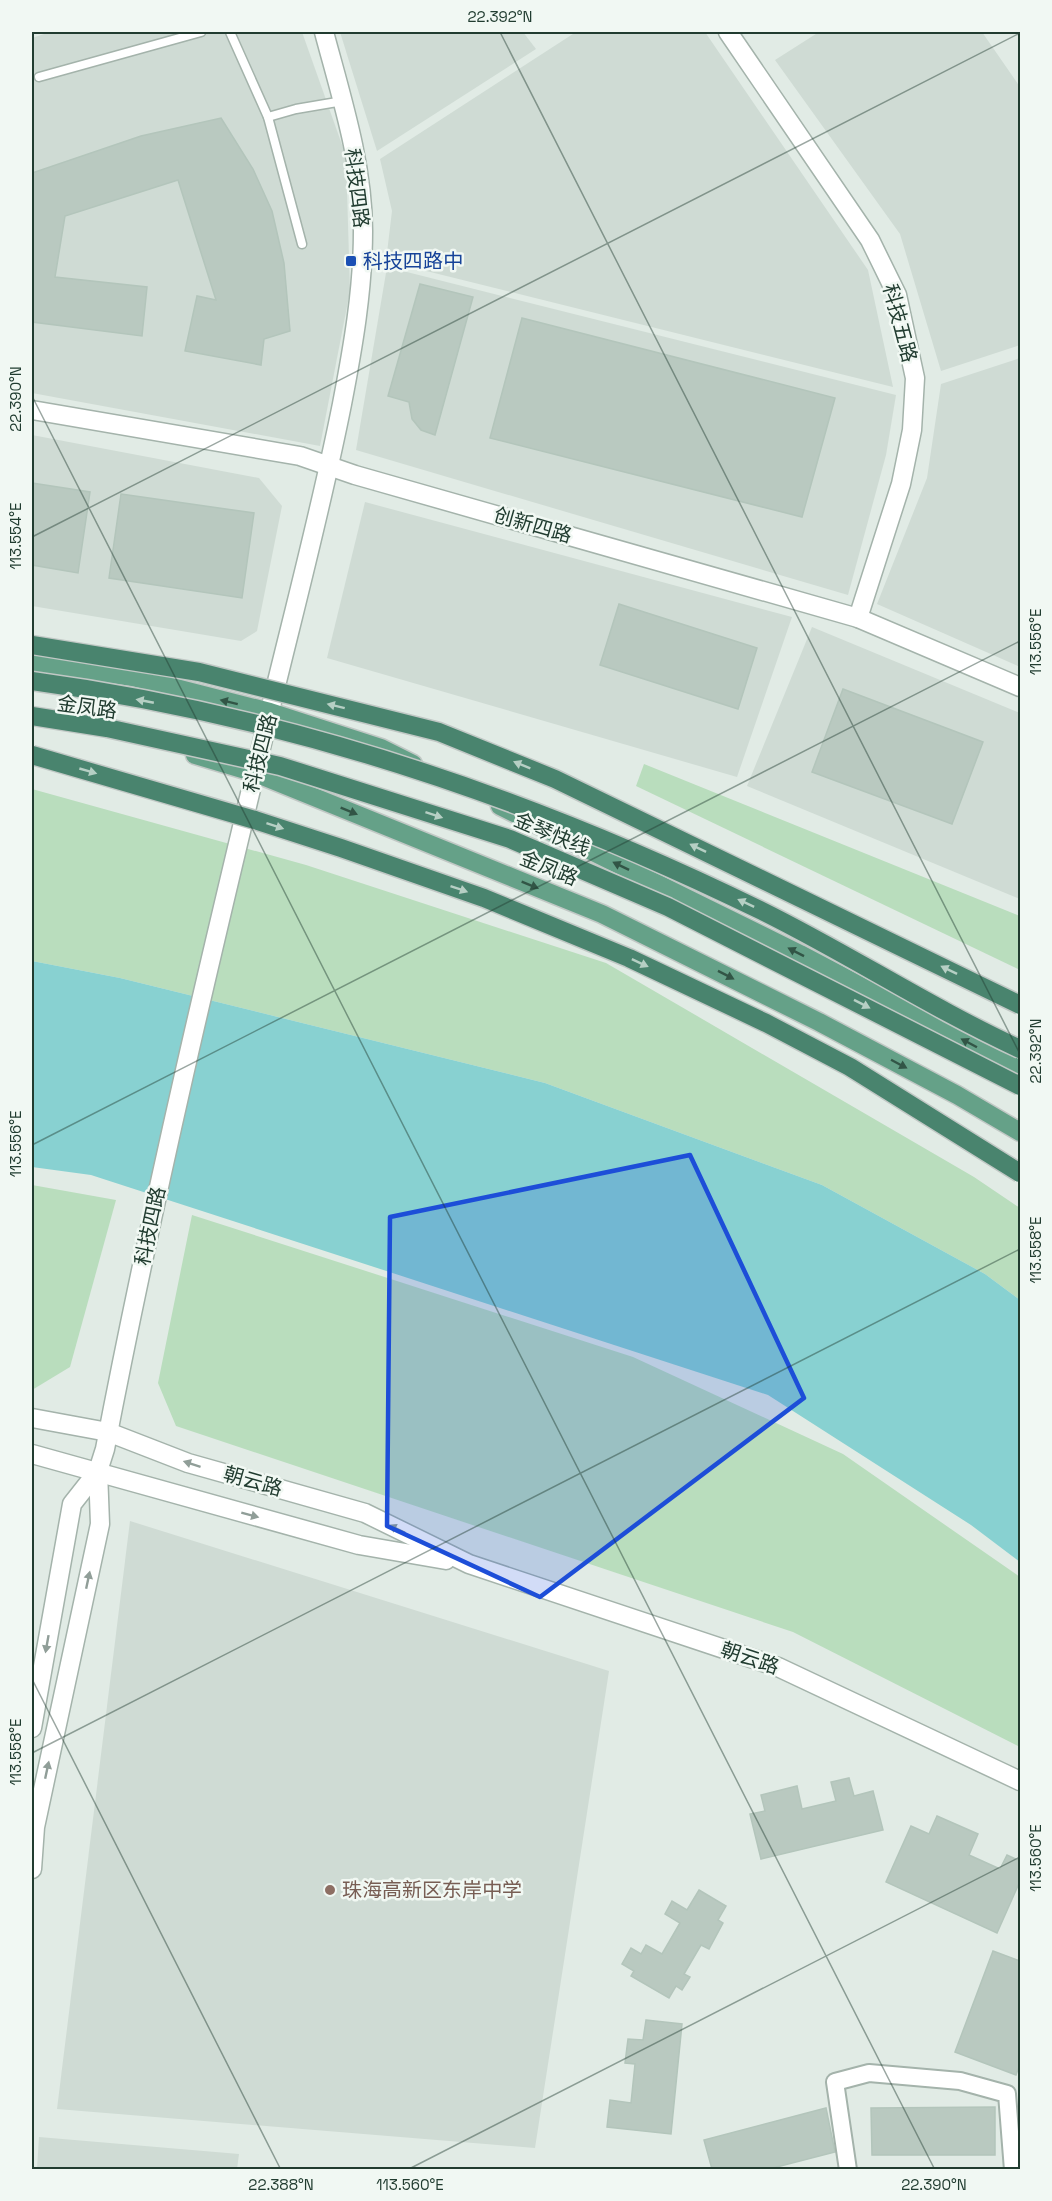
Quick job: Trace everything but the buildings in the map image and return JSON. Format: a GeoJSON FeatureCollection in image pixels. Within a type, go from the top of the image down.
{"type":"FeatureCollection","features":[{"type":"Feature","properties":{"kind":"highway"},"geometry":{"type":"LineString","coordinates":[[32,645],[199,672],[439,732],[555,779],[1020,1005]]}},
{"type":"Feature","properties":{"kind":"highway","name":"金琴快线"},"geometry":{"type":"LineString","coordinates":[[32,681],[205,712],[281,730],[415,770],[531,811],[641,855],[763,911],[982,1031],[1020,1049]]}},
{"type":"Feature","properties":{"kind":"highway","name":"金琴快线"},"geometry":{"type":"LineString","coordinates":[[32,716],[107,728],[280,766],[510,839],[668,907],[1020,1086]]}},
{"type":"Feature","properties":{"kind":"highway"},"geometry":{"type":"LineString","coordinates":[[32,755],[255,819],[341,848],[484,898],[629,958],[766,1023],[850,1067],[1020,1173]]}},
{"type":"Feature","properties":{"kind":"main road","name":"金凤路"},"geometry":{"type":"LineString","coordinates":[[32,663],[133,677],[270,712],[381,748],[800,954],[1020,1070]]}},
{"type":"Feature","properties":{"kind":"main road","name":"金凤路"},"geometry":{"type":"LineString","coordinates":[[32,722],[130,735],[255,773],[602,914],[819,1022],[957,1095],[1020,1132]]}},
{"type":"Feature","properties":{"kind":"street","name":"科技四路"},"geometry":{"type":"LineString","coordinates":[[32,1869],[35,1827],[100,1524],[98,1471],[108,1432],[149,1224],[209,963],[330,467],[362,287],[363,228],[360,189],[343,101],[324,32]]}},
{"type":"Feature","properties":{"kind":"street","name":"科技五路"},"geometry":{"type":"LineString","coordinates":[[728,32],[870,240],[897,295],[902,316],[915,378],[912,430],[901,484],[858,618]]}},
{"type":"Feature","properties":{"kind":"street","name":"创新四路"},"geometry":{"type":"LineString","coordinates":[[32,410],[300,456],[330,467],[858,618],[1020,687]]}},
{"type":"Feature","properties":{"kind":"street","name":"朝云路"},"geometry":{"type":"LineString","coordinates":[[32,1418],[108,1432],[188,1463],[365,1513],[469,1564],[778,1667],[1020,1781]]}},
{"type":"Feature","properties":{"kind":"street","name":"朝云路"},"geometry":{"type":"LineString","coordinates":[[32,1454],[359,1545],[469,1564]]}},
{"type":"Feature","properties":{"kind":"street","name":"科技四路"},"geometry":{"type":"LineString","coordinates":[[32,1728],[72,1504],[98,1471]]}},
{"type":"Feature","properties":{"kind":"street"},"geometry":{"type":"LineString","coordinates":[[848,2169],[835,2082],[869,2073],[960,2081],[1007,2094],[1013,2169]]}},
{"type":"Feature","properties":{"kind":"lane"},"geometry":{"type":"LineString","coordinates":[[39,77],[201,32]]}},
{"type":"Feature","properties":{"kind":"lane"},"geometry":{"type":"LineString","coordinates":[[230,32],[268,117],[302,244]]}},
{"type":"Feature","properties":{"kind":"lane"},"geometry":{"type":"LineString","coordinates":[[268,117],[296,108],[343,101]]}},
{"type":"Feature","properties":{"kind":"highlighted area"},"geometry":{"type":"Polygon","coordinates":[[[690,1155],[804,1398],[540,1597],[387,1526],[390,1217],[690,1155]]]}},
{"type":"Feature","properties":{"kind":"shaded area"},"geometry":{"type":"Polygon","coordinates":[[[50,32],[302,32],[346,156],[350,291],[320,446],[32,393],[32,38],[50,32]]]}},
{"type":"Feature","properties":{"kind":"shaded area"},"geometry":{"type":"Polygon","coordinates":[[[340,32],[523,32],[536,49],[377,151],[340,32]]]}},
{"type":"Feature","properties":{"kind":"shaded area"},"geometry":{"type":"Polygon","coordinates":[[[576,32],[705,32],[868,270],[893,387],[386,261],[392,211],[380,159],[576,32]]]}},
{"type":"Feature","properties":{"kind":"shaded area"},"geometry":{"type":"Polygon","coordinates":[[[819,32],[982,32],[1020,87],[1020,345],[941,371],[900,234],[775,60],[819,32]]]}},
{"type":"Feature","properties":{"kind":"shaded area"},"geometry":{"type":"Polygon","coordinates":[[[387,267],[896,395],[886,455],[848,595],[356,450],[387,267]]]}},
{"type":"Feature","properties":{"kind":"shaded area"},"geometry":{"type":"Polygon","coordinates":[[[1020,358],[1020,667],[877,604],[927,478],[941,384],[1020,358]]]}},
{"type":"Feature","properties":{"kind":"shaded area"},"geometry":{"type":"Polygon","coordinates":[[[32,435],[259,478],[282,506],[257,631],[241,641],[32,606],[32,435]]]}},
{"type":"Feature","properties":{"kind":"shaded area"},"geometry":{"type":"Polygon","coordinates":[[[365,502],[792,617],[737,777],[327,658],[365,502]]]}},
{"type":"Feature","properties":{"kind":"shaded area"},"geometry":{"type":"Polygon","coordinates":[[[812,627],[1020,713],[1020,899],[747,786],[812,627]]]}},
{"type":"Feature","properties":{"kind":"shaded area","name":"珠海高新区东岸中学"},"geometry":{"type":"Polygon","coordinates":[[[130,1521],[609,1671],[535,2148],[57,2109],[130,1521]]]}},
{"type":"Feature","properties":{"kind":"shaded area"},"geometry":{"type":"Polygon","coordinates":[[[39,2137],[239,2154],[237,2169],[37,2169],[39,2137]]]}},
{"type":"Feature","properties":{"kind":"green space"},"geometry":{"type":"Polygon","coordinates":[[[644,764],[1020,916],[1020,970],[636,786],[644,764]]]}},
{"type":"Feature","properties":{"kind":"green space"},"geometry":{"type":"Polygon","coordinates":[[[32,789],[306,865],[606,963],[974,1177],[1020,1208],[1020,1300],[985,1274],[822,1185],[545,1083],[120,978],[32,961],[32,789]]]}},
{"type":"Feature","properties":{"kind":"green space"},"geometry":{"type":"Polygon","coordinates":[[[32,1185],[116,1200],[70,1367],[32,1390],[32,1185]]]}},
{"type":"Feature","properties":{"kind":"green space"},"geometry":{"type":"Polygon","coordinates":[[[192,1215],[633,1357],[843,1454],[1020,1577],[1020,1747],[793,1632],[176,1426],[158,1383],[192,1215]]]}},
{"type":"Feature","properties":{"kind":"water"},"geometry":{"type":"Polygon","coordinates":[[[32,961],[120,978],[545,1083],[822,1185],[985,1274],[1020,1300],[1020,1562],[971,1525],[768,1395],[91,1175],[32,1167],[32,961]]]}},
{"type":"Feature","properties":{"kind":"place","name":"科技四路中"},"geometry":{"type":"Point","coordinates":[351,261]}},
{"type":"Feature","properties":{"kind":"place","name":"珠海高新区东岸中学"},"geometry":{"type":"Point","coordinates":[330,1890]}}]}
